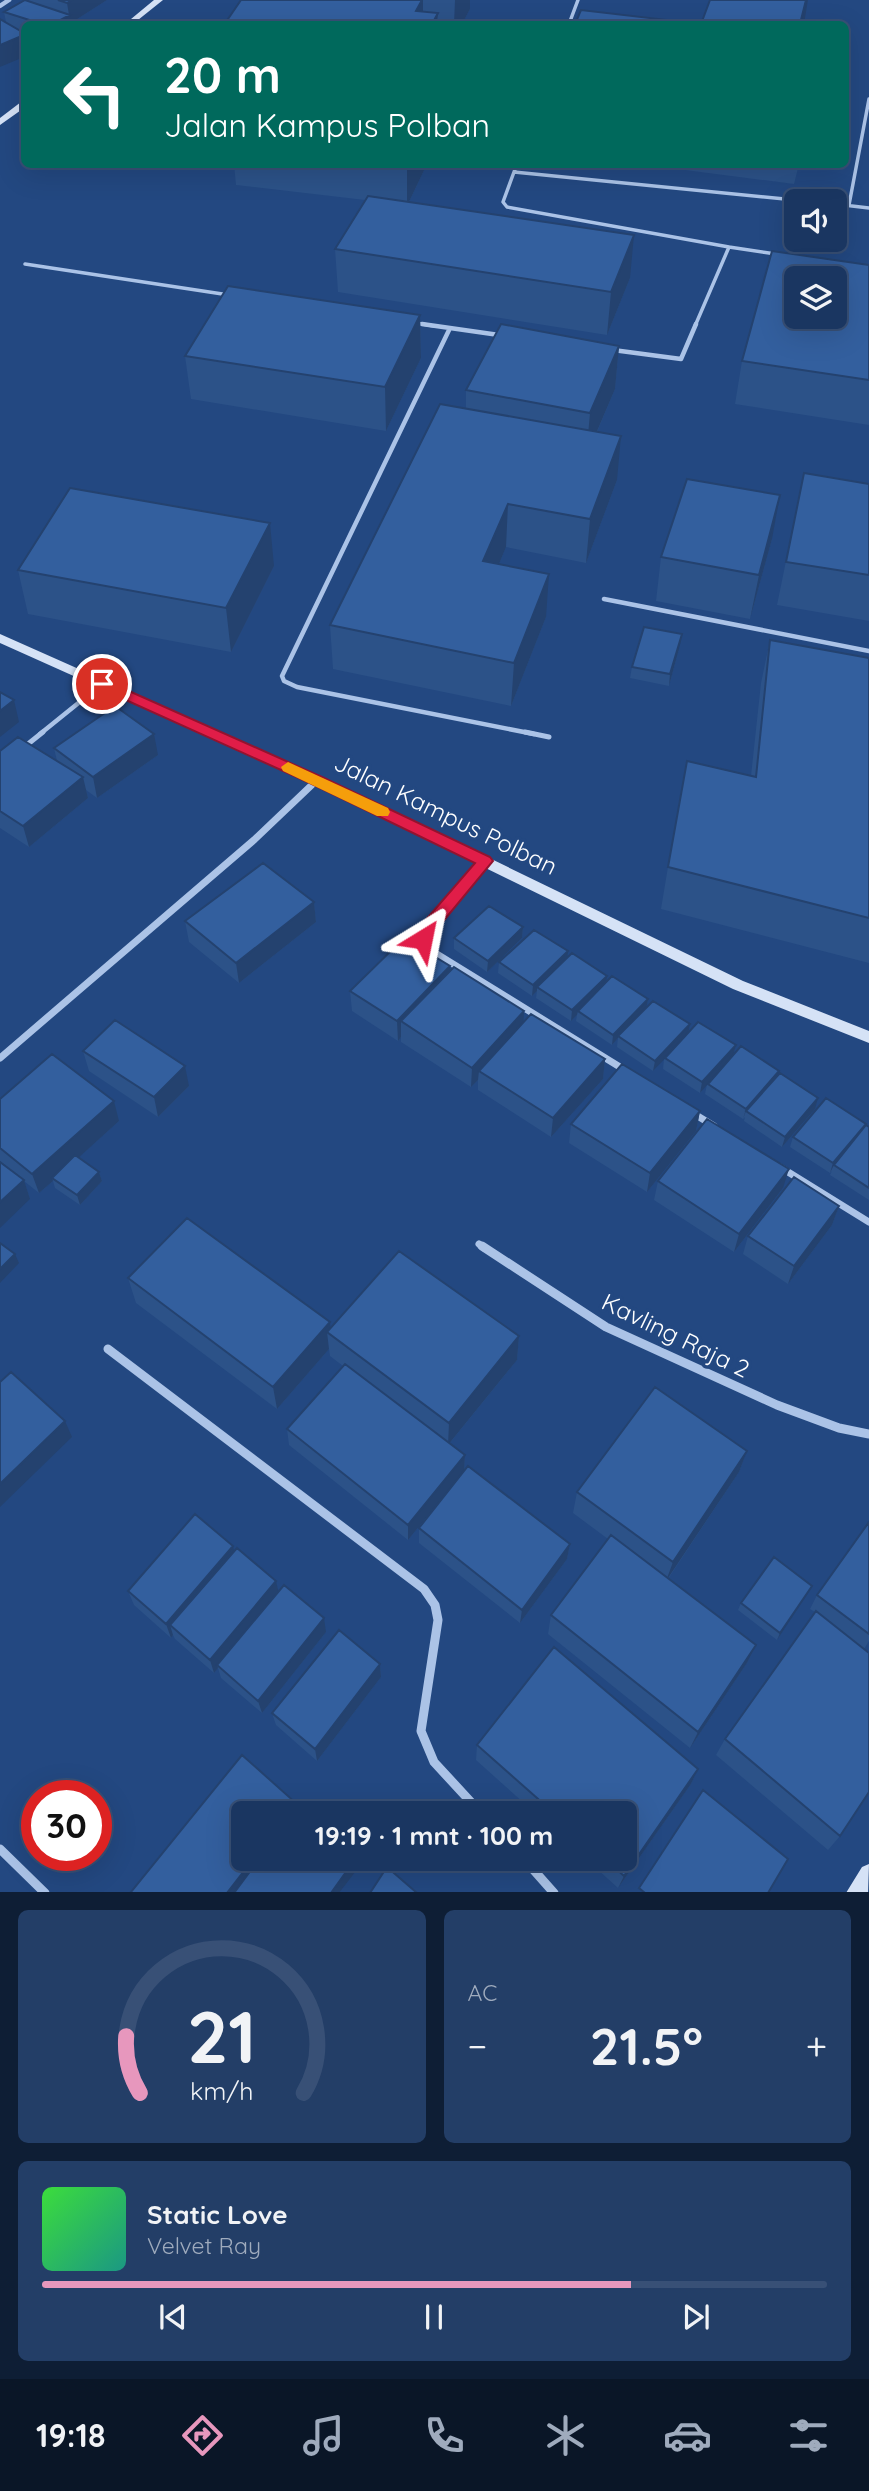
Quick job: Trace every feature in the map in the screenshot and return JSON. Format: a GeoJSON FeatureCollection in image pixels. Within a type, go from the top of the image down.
{"type":"FeatureCollection","features":[{"type":"Feature","properties":{"kind":"street"},"geometry":{"type":"LineString","coordinates":[[0,6],[9,0]]}},
{"type":"Feature","properties":{"kind":"street"},"geometry":{"type":"LineString","coordinates":[[133,21],[159,0]]}},
{"type":"Feature","properties":{"kind":"street"},"geometry":{"type":"LineString","coordinates":[[0,122],[21,106]]}},
{"type":"Feature","properties":{"kind":"street","name":"Jalan Kampus Polban"},"geometry":{"type":"LineString","coordinates":[[0,638],[317,780],[738,985],[869,1037]]}},
{"type":"Feature","properties":{"kind":"street"},"geometry":{"type":"LineString","coordinates":[[0,1058],[254,840],[317,780]]}},
{"type":"Feature","properties":{"kind":"street"},"geometry":{"type":"LineString","coordinates":[[485,861],[422,935],[427,948],[633,1076]]}},
{"type":"Feature","properties":{"kind":"street"},"geometry":{"type":"LineString","coordinates":[[680,1105],[727,1134]]}},
{"type":"Feature","properties":{"kind":"street"},"geometry":{"type":"LineString","coordinates":[[775,1164],[869,1222]]}},
{"type":"Feature","properties":{"kind":"street","name":"Kavling Raja 2"},"geometry":{"type":"LineString","coordinates":[[479,1244],[606,1328],[777,1405],[839,1428],[869,1434]]}},
{"type":"Feature","properties":{"kind":"street"},"geometry":{"type":"LineString","coordinates":[[108,1349],[424,1589],[435,1605],[438,1620],[421,1731],[434,1762],[470,1801]]}},
{"type":"Feature","properties":{"kind":"street"},"geometry":{"type":"LineString","coordinates":[[0,1849],[45,1892]]}},
{"type":"Feature","properties":{"kind":"street"},"geometry":{"type":"LineString","coordinates":[[535,1871],[554,1892]]}},
{"type":"Feature","properties":{"kind":"street"},"geometry":{"type":"LineString","coordinates":[[856,1892],[869,1874]]}},
{"type":"Feature","properties":{"kind":"lane"},"geometry":{"type":"LineString","coordinates":[[570,21],[578,0]]}},
{"type":"Feature","properties":{"kind":"lane"},"geometry":{"type":"LineString","coordinates":[[869,99],[849,205],[869,208]]}},
{"type":"Feature","properties":{"kind":"lane"},"geometry":{"type":"LineString","coordinates":[[516,168],[502,204],[507,207],[780,255]]}},
{"type":"Feature","properties":{"kind":"lane"},"geometry":{"type":"LineString","coordinates":[[514,172],[784,199]]}},
{"type":"Feature","properties":{"kind":"lane"},"geometry":{"type":"LineString","coordinates":[[600,348],[681,359],[729,247]]}},
{"type":"Feature","properties":{"kind":"lane"},"geometry":{"type":"LineString","coordinates":[[25,264],[231,295]]}},
{"type":"Feature","properties":{"kind":"lane"},"geometry":{"type":"LineString","coordinates":[[409,322],[504,335]]}},
{"type":"Feature","properties":{"kind":"lane"},"geometry":{"type":"LineString","coordinates":[[450,328],[282,676],[284,681],[297,687],[549,737]]}},
{"type":"Feature","properties":{"kind":"lane"},"geometry":{"type":"LineString","coordinates":[[604,599],[869,651]]}},
{"type":"Feature","properties":{"kind":"lane"},"geometry":{"type":"LineString","coordinates":[[22,749],[102,684]]}},
{"type":"Feature","properties":{"kind":"building"},"geometry":{"type":"Polygon","coordinates":[[[25,0],[70,15],[59,21],[32,21],[4,12],[25,0]]]}},
{"type":"Feature","properties":{"kind":"building"},"geometry":{"type":"Polygon","coordinates":[[[241,0],[422,0],[416,11],[438,13],[434,21],[227,21],[241,0]]]}},
{"type":"Feature","properties":{"kind":"building"},"geometry":{"type":"Polygon","coordinates":[[[710,0],[806,0],[801,21],[702,21],[710,0]]]}},
{"type":"Feature","properties":{"kind":"building"},"geometry":{"type":"Polygon","coordinates":[[[581,10],[675,21],[576,21],[581,10]]]}},
{"type":"Feature","properties":{"kind":"building"},"geometry":{"type":"Polygon","coordinates":[[[0,19],[21,31],[21,36],[0,45],[0,19]]]}},
{"type":"Feature","properties":{"kind":"building"},"geometry":{"type":"Polygon","coordinates":[[[368,196],[634,235],[611,292],[335,249],[368,196]]]}},
{"type":"Feature","properties":{"kind":"building"},"geometry":{"type":"Polygon","coordinates":[[[772,251],[869,265],[869,380],[742,361],[772,251]]]}},
{"type":"Feature","properties":{"kind":"building"},"geometry":{"type":"Polygon","coordinates":[[[228,286],[420,315],[385,387],[185,356],[228,286]]]}},
{"type":"Feature","properties":{"kind":"building"},"geometry":{"type":"Polygon","coordinates":[[[501,324],[619,346],[590,413],[466,390],[501,324]]]}},
{"type":"Feature","properties":{"kind":"building"},"geometry":{"type":"Polygon","coordinates":[[[440,404],[621,436],[590,519],[508,504],[483,561],[549,574],[514,663],[330,625],[440,404]]]}},
{"type":"Feature","properties":{"kind":"building"},"geometry":{"type":"Polygon","coordinates":[[[804,473],[869,484],[869,575],[786,562],[804,473]]]}},
{"type":"Feature","properties":{"kind":"building"},"geometry":{"type":"Polygon","coordinates":[[[687,479],[780,495],[759,575],[661,557],[687,479]]]}},
{"type":"Feature","properties":{"kind":"building"},"geometry":{"type":"Polygon","coordinates":[[[70,488],[270,523],[226,608],[18,570],[70,488]]]}},
{"type":"Feature","properties":{"kind":"building"},"geometry":{"type":"Polygon","coordinates":[[[644,627],[682,634],[670,674],[632,667],[644,627]]]}},
{"type":"Feature","properties":{"kind":"building"},"geometry":{"type":"Polygon","coordinates":[[[770,640],[869,658],[869,918],[668,867],[687,761],[756,777],[770,640]]]}},
{"type":"Feature","properties":{"kind":"building"},"geometry":{"type":"Polygon","coordinates":[[[0,692],[14,700],[0,711],[0,692]]]}},
{"type":"Feature","properties":{"kind":"building"},"geometry":{"type":"Polygon","coordinates":[[[115,706],[154,734],[93,777],[54,748],[115,706]]]}},
{"type":"Feature","properties":{"kind":"building"},"geometry":{"type":"Polygon","coordinates":[[[18,737],[83,777],[23,826],[0,811],[0,751],[18,737]]]}},
{"type":"Feature","properties":{"kind":"building"},"geometry":{"type":"Polygon","coordinates":[[[263,863],[314,902],[236,963],[185,921],[263,863]]]}},
{"type":"Feature","properties":{"kind":"building"},"geometry":{"type":"Polygon","coordinates":[[[489,906],[523,927],[488,961],[454,938],[489,906]]]}},
{"type":"Feature","properties":{"kind":"building"},"geometry":{"type":"Polygon","coordinates":[[[534,930],[568,951],[533,985],[499,962],[534,930]]]}},
{"type":"Feature","properties":{"kind":"building"},"geometry":{"type":"Polygon","coordinates":[[[404,938],[450,966],[397,1021],[350,991],[404,938]]]}},
{"type":"Feature","properties":{"kind":"building"},"geometry":{"type":"Polygon","coordinates":[[[572,953],[607,976],[572,1010],[537,987],[572,953]]]}},
{"type":"Feature","properties":{"kind":"building"},"geometry":{"type":"Polygon","coordinates":[[[454,967],[524,1011],[472,1068],[401,1021],[454,967]]]}},
{"type":"Feature","properties":{"kind":"building"},"geometry":{"type":"Polygon","coordinates":[[[612,976],[648,999],[613,1035],[578,1011],[612,976]]]}},
{"type":"Feature","properties":{"kind":"building"},"geometry":{"type":"Polygon","coordinates":[[[653,1001],[690,1024],[655,1061],[618,1036],[653,1001]]]}},
{"type":"Feature","properties":{"kind":"building"},"geometry":{"type":"Polygon","coordinates":[[[531,1014],[605,1059],[553,1118],[479,1071],[531,1014]]]}},
{"type":"Feature","properties":{"kind":"building"},"geometry":{"type":"Polygon","coordinates":[[[115,1020],[185,1066],[154,1097],[83,1051],[115,1020]]]}},
{"type":"Feature","properties":{"kind":"building"},"geometry":{"type":"Polygon","coordinates":[[[698,1022],[736,1045],[702,1082],[665,1058],[698,1022]]]}},
{"type":"Feature","properties":{"kind":"building"},"geometry":{"type":"Polygon","coordinates":[[[741,1046],[779,1071],[746,1109],[708,1084],[741,1046]]]}},
{"type":"Feature","properties":{"kind":"building"},"geometry":{"type":"Polygon","coordinates":[[[52,1054],[114,1101],[32,1174],[0,1148],[0,1099],[52,1054]]]}},
{"type":"Feature","properties":{"kind":"building"},"geometry":{"type":"Polygon","coordinates":[[[622,1064],[700,1111],[650,1173],[571,1124],[622,1064]]]}},
{"type":"Feature","properties":{"kind":"building"},"geometry":{"type":"Polygon","coordinates":[[[780,1073],[818,1098],[785,1137],[746,1111],[780,1073]]]}},
{"type":"Feature","properties":{"kind":"building"},"geometry":{"type":"Polygon","coordinates":[[[826,1098],[866,1124],[833,1163],[793,1137],[826,1098]]]}},
{"type":"Feature","properties":{"kind":"building"},"geometry":{"type":"Polygon","coordinates":[[[707,1119],[789,1169],[739,1234],[658,1181],[707,1119]]]}},
{"type":"Feature","properties":{"kind":"building"},"geometry":{"type":"Polygon","coordinates":[[[866,1125],[869,1127],[869,1188],[834,1165],[866,1125]]]}},
{"type":"Feature","properties":{"kind":"building"},"geometry":{"type":"Polygon","coordinates":[[[75,1155],[99,1172],[77,1195],[52,1178],[75,1155]]]}},
{"type":"Feature","properties":{"kind":"building"},"geometry":{"type":"Polygon","coordinates":[[[0,1162],[24,1180],[0,1202],[0,1162]]]}},
{"type":"Feature","properties":{"kind":"building"},"geometry":{"type":"Polygon","coordinates":[[[794,1177],[839,1206],[794,1266],[748,1236],[794,1177]]]}},
{"type":"Feature","properties":{"kind":"building"},"geometry":{"type":"Polygon","coordinates":[[[187,1218],[330,1322],[273,1387],[128,1278],[187,1218]]]}},
{"type":"Feature","properties":{"kind":"building"},"geometry":{"type":"Polygon","coordinates":[[[0,1243],[15,1254],[0,1269],[0,1243]]]}},
{"type":"Feature","properties":{"kind":"building"},"geometry":{"type":"Polygon","coordinates":[[[399,1251],[519,1336],[449,1423],[327,1332],[399,1251]]]}},
{"type":"Feature","properties":{"kind":"building"},"geometry":{"type":"Polygon","coordinates":[[[345,1364],[465,1455],[408,1525],[287,1429],[345,1364]]]}},
{"type":"Feature","properties":{"kind":"building"},"geometry":{"type":"Polygon","coordinates":[[[11,1372],[65,1421],[0,1484],[0,1382],[11,1372]]]}},
{"type":"Feature","properties":{"kind":"building"},"geometry":{"type":"Polygon","coordinates":[[[655,1387],[747,1451],[673,1562],[577,1492],[655,1387]]]}},
{"type":"Feature","properties":{"kind":"building"},"geometry":{"type":"Polygon","coordinates":[[[468,1466],[570,1544],[522,1610],[419,1528],[468,1466]]]}},
{"type":"Feature","properties":{"kind":"building"},"geometry":{"type":"Polygon","coordinates":[[[195,1514],[233,1546],[166,1624],[128,1591],[195,1514]]]}},
{"type":"Feature","properties":{"kind":"building"},"geometry":{"type":"Polygon","coordinates":[[[869,1522],[869,1634],[817,1595],[869,1522]]]}},
{"type":"Feature","properties":{"kind":"building"},"geometry":{"type":"Polygon","coordinates":[[[611,1535],[756,1645],[698,1732],[551,1615],[611,1535]]]}},
{"type":"Feature","properties":{"kind":"building"},"geometry":{"type":"Polygon","coordinates":[[[237,1548],[276,1581],[210,1660],[170,1625],[237,1548]]]}},
{"type":"Feature","properties":{"kind":"building"},"geometry":{"type":"Polygon","coordinates":[[[774,1557],[812,1586],[780,1633],[741,1603],[774,1557]]]}},
{"type":"Feature","properties":{"kind":"building"},"geometry":{"type":"Polygon","coordinates":[[[284,1585],[324,1618],[258,1701],[217,1665],[284,1585]]]}},
{"type":"Feature","properties":{"kind":"building"},"geometry":{"type":"Polygon","coordinates":[[[816,1611],[869,1653],[869,1792],[840,1836],[725,1739],[816,1611]]]}},
{"type":"Feature","properties":{"kind":"building"},"geometry":{"type":"Polygon","coordinates":[[[339,1630],[380,1664],[315,1749],[272,1713],[339,1630]]]}},
{"type":"Feature","properties":{"kind":"building"},"geometry":{"type":"Polygon","coordinates":[[[554,1647],[698,1769],[637,1857],[637,1801],[540,1801],[477,1745],[554,1647]]]}},
{"type":"Feature","properties":{"kind":"building"},"geometry":{"type":"Polygon","coordinates":[[[242,1755],[294,1801],[231,1801],[231,1871],[244,1871],[228,1892],[131,1892],[242,1755]]]}},
{"type":"Feature","properties":{"kind":"building"},"geometry":{"type":"Polygon","coordinates":[[[703,1790],[788,1859],[769,1892],[644,1892],[639,1888],[703,1790]]]}},
{"type":"Feature","properties":{"kind":"building"},"geometry":{"type":"Polygon","coordinates":[[[250,1871],[347,1871],[332,1892],[235,1892],[250,1871]]]}},
{"type":"Feature","properties":{"kind":"building"},"geometry":{"type":"Polygon","coordinates":[[[384,1871],[392,1871],[416,1892],[371,1892],[384,1871]]]}},
{"type":"Feature","properties":{"kind":"slow traffic"},"geometry":{"type":"LineString","coordinates":[[288,767],[383,812]]}},
{"type":"Feature","properties":{"kind":"route"},"geometry":{"type":"LineString","coordinates":[[102,684],[317,780],[485,861],[422,935],[423,939]]}}]}
